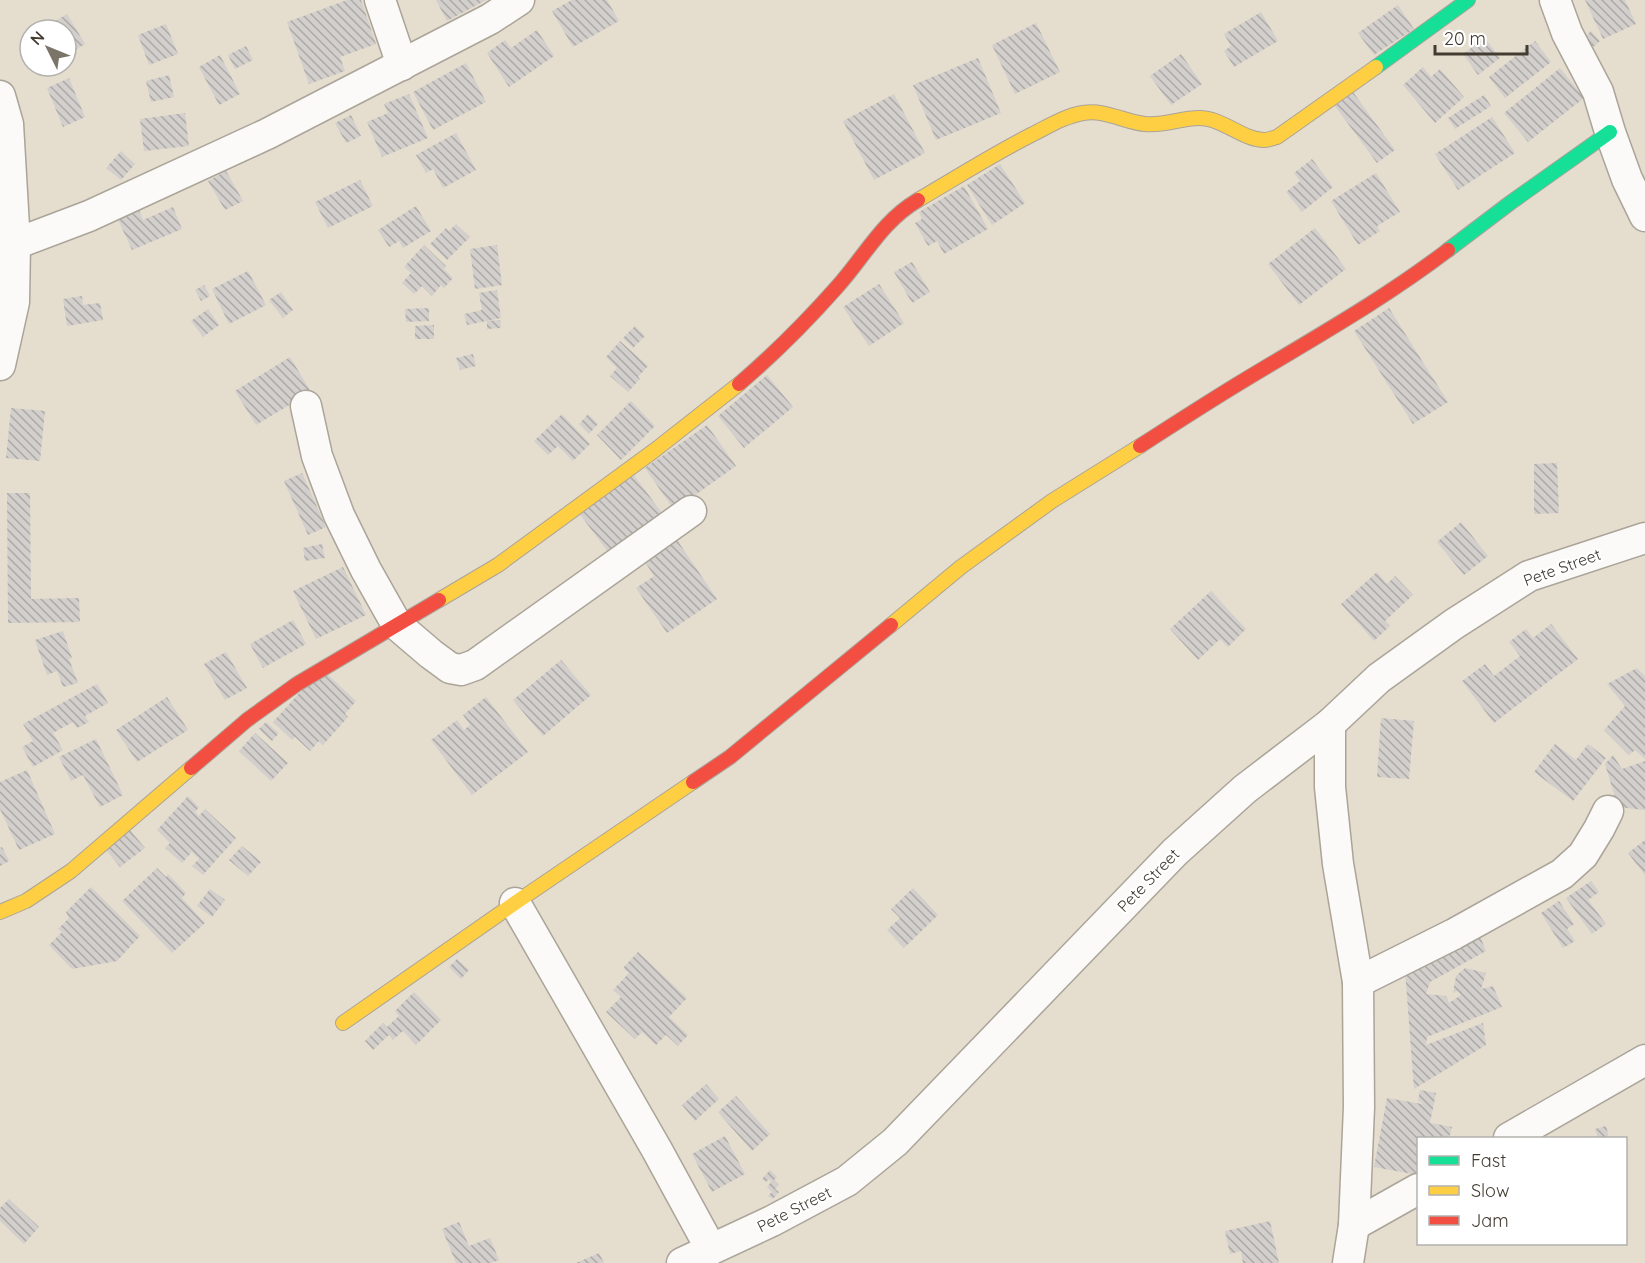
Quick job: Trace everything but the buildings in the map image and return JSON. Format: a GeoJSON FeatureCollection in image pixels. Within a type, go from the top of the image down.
{"type":"FeatureCollection","features":[{"type":"Feature","properties":{"kind":"street"},"geometry":{"type":"LineString","coordinates":[[380,0],[402,65]]}},
{"type":"Feature","properties":{"kind":"street"},"geometry":{"type":"LineString","coordinates":[[15,244],[89,216],[267,134],[490,19],[519,0]]}},
{"type":"Feature","properties":{"kind":"street"},"geometry":{"type":"LineString","coordinates":[[0,912],[26,901],[72,871],[247,720],[297,684],[498,565],[723,398],[767,360],[838,286],[886,224],[909,205],[1014,144],[1066,117],[1085,112],[1104,113],[1142,124],[1159,125],[1187,118],[1203,118],[1218,121],[1263,140],[1277,137],[1468,0]]}},
{"type":"Feature","properties":{"kind":"street"},"geometry":{"type":"LineString","coordinates":[[1555,0],[1567,33],[1598,92],[1627,179],[1645,216]]}},
{"type":"Feature","properties":{"kind":"street"},"geometry":{"type":"LineString","coordinates":[[0,96],[8,124],[15,244],[14,302],[0,365]]}},
{"type":"Feature","properties":{"kind":"street"},"geometry":{"type":"LineString","coordinates":[[343,1023],[730,757],[961,567],[1052,501],[1401,284],[1610,132]]}},
{"type":"Feature","properties":{"kind":"street"},"geometry":{"type":"LineString","coordinates":[[306,406],[317,456],[339,515],[366,570],[397,625],[450,668],[461,670],[475,665],[691,511]]}},
{"type":"Feature","properties":{"kind":"street","name":"Pete Street"},"geometry":{"type":"LineString","coordinates":[[682,1263],[772,1221],[847,1181],[895,1142],[1175,852],[1245,789],[1330,724],[1379,678],[1454,624],[1529,576],[1645,538]]}},
{"type":"Feature","properties":{"kind":"street"},"geometry":{"type":"LineString","coordinates":[[1330,724],[1330,787],[1337,853],[1358,981],[1359,1107],[1354,1225],[1348,1263]]}},
{"type":"Feature","properties":{"kind":"street"},"geometry":{"type":"LineString","coordinates":[[1358,981],[1454,934],[1562,874],[1583,855],[1599,830],[1608,810]]}},
{"type":"Feature","properties":{"kind":"street"},"geometry":{"type":"LineString","coordinates":[[515,903],[657,1150],[711,1249]]}},
{"type":"Feature","properties":{"kind":"street"},"geometry":{"type":"LineString","coordinates":[[1511,1137],[1645,1060]]}},
{"type":"Feature","properties":{"kind":"street"},"geometry":{"type":"LineString","coordinates":[[1354,1225],[1417,1190]]}},
{"type":"Feature","properties":{"kind":"traffic: fast"},"geometry":{"type":"LineString","coordinates":[[1376,67],[1468,0]]}},
{"type":"Feature","properties":{"kind":"traffic: fast"},"geometry":{"type":"LineString","coordinates":[[1448,250],[1610,132]]}},
{"type":"Feature","properties":{"kind":"traffic: slow"},"geometry":{"type":"LineString","coordinates":[[918,200],[1018,142],[1076,114],[1091,112],[1107,114],[1145,124],[1192,118],[1208,119],[1248,137],[1266,140],[1277,137],[1376,67]]}},
{"type":"Feature","properties":{"kind":"traffic: slow"},"geometry":{"type":"LineString","coordinates":[[439,600],[498,565],[655,450],[739,384]]}},
{"type":"Feature","properties":{"kind":"traffic: slow"},"geometry":{"type":"LineString","coordinates":[[891,625],[961,567],[1052,501],[1140,446]]}},
{"type":"Feature","properties":{"kind":"traffic: slow"},"geometry":{"type":"LineString","coordinates":[[0,912],[26,901],[71,871],[191,768]]}},
{"type":"Feature","properties":{"kind":"traffic: slow"},"geometry":{"type":"LineString","coordinates":[[343,1023],[693,782]]}},
{"type":"Feature","properties":{"kind":"traffic: jam"},"geometry":{"type":"LineString","coordinates":[[739,384],[814,312],[883,229],[918,200]]}},
{"type":"Feature","properties":{"kind":"traffic: jam"},"geometry":{"type":"LineString","coordinates":[[1140,446],[1221,394],[1369,305],[1448,250]]}},
{"type":"Feature","properties":{"kind":"traffic: jam"},"geometry":{"type":"LineString","coordinates":[[191,768],[247,720],[297,684],[439,600]]}},
{"type":"Feature","properties":{"kind":"traffic: jam"},"geometry":{"type":"LineString","coordinates":[[693,782],[730,757],[891,625]]}}]}
